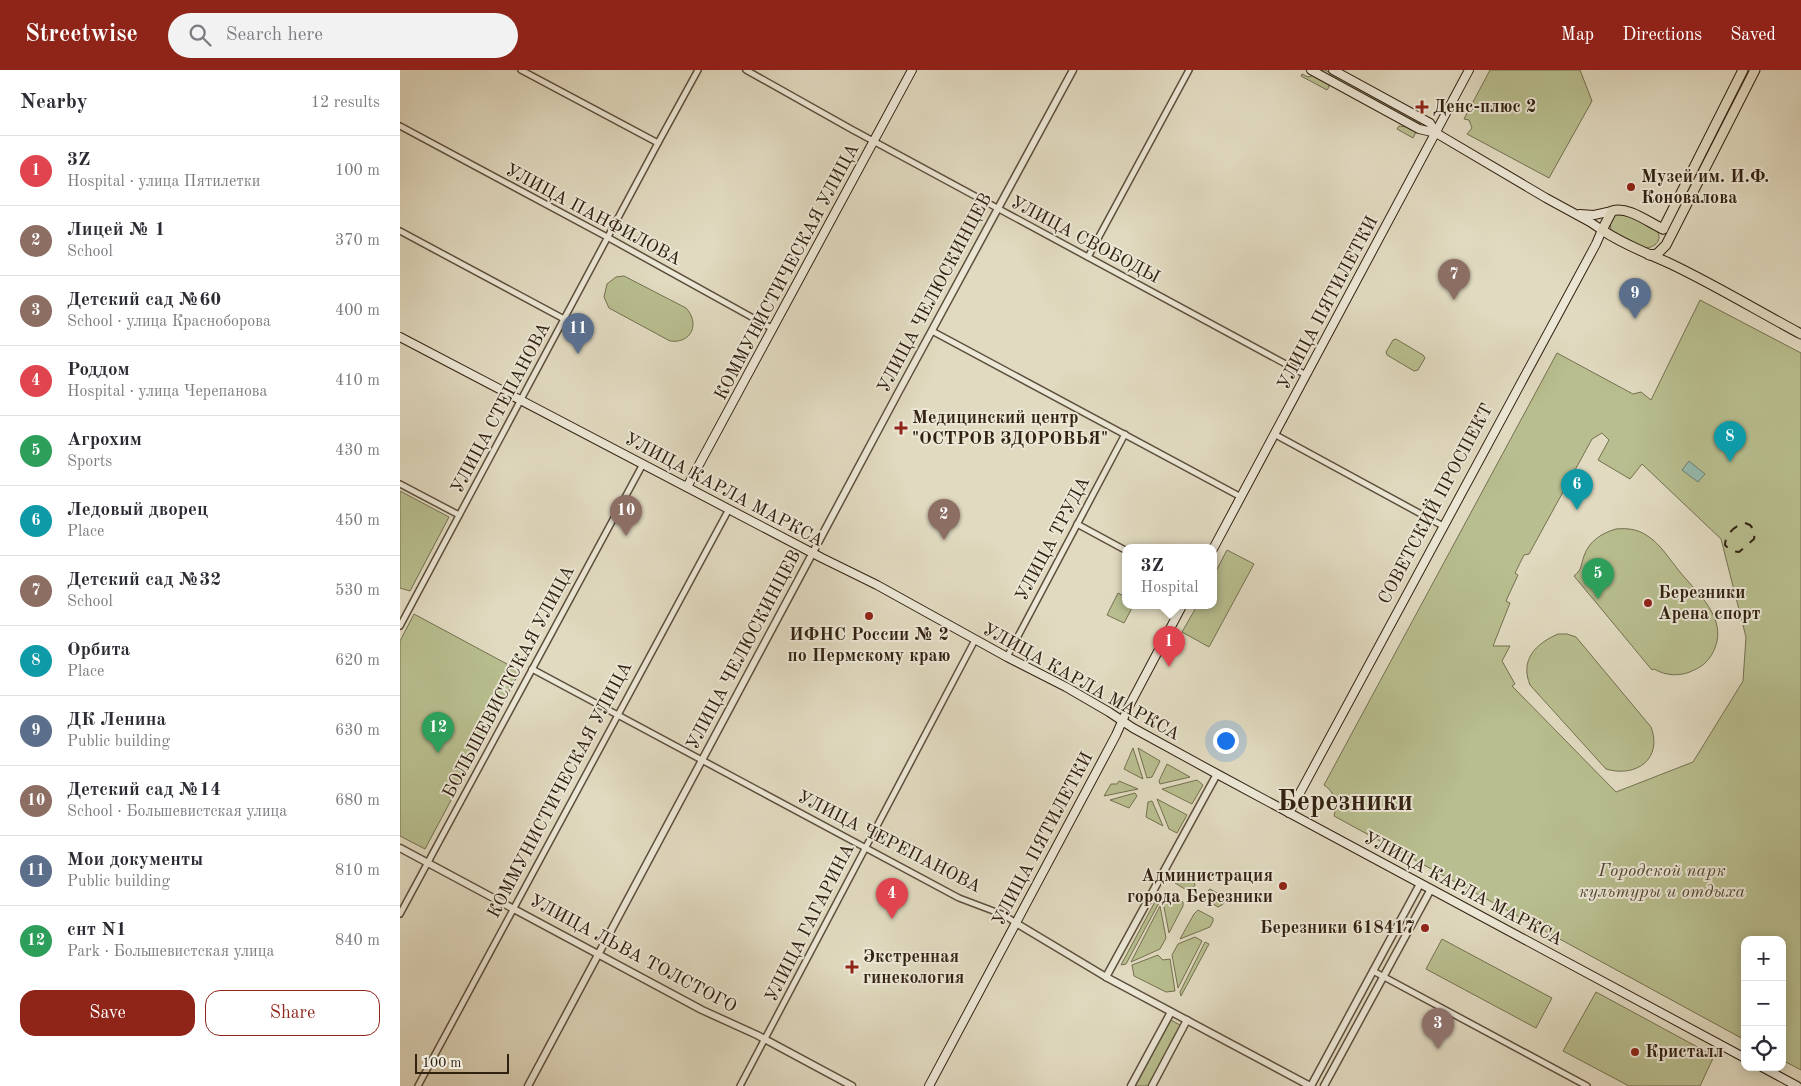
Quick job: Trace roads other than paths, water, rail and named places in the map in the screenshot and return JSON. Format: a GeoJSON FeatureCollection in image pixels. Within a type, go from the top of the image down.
{"type":"FeatureCollection","features":[{"type":"Feature","properties":{"kind":"main road","name":"КОММУНИСТИЧЕСКАЯ УЛИЦА"},"geometry":{"type":"LineString","coordinates":[[688,487],[912,70]]}},
{"type":"Feature","properties":{"kind":"main road"},"geometry":{"type":"LineString","coordinates":[[1311,70],[1419,129],[1436,133],[1571,211],[1615,240],[1648,256],[1671,264],[1801,334]]}},
{"type":"Feature","properties":{"kind":"main road"},"geometry":{"type":"LineString","coordinates":[[1333,70],[1430,122],[1436,133]]}},
{"type":"Feature","properties":{"kind":"main road","name":"УЛИЦА ПЯТИЛЕТКИ"},"geometry":{"type":"LineString","coordinates":[[1216,544],[1469,70]]}},
{"type":"Feature","properties":{"kind":"main road"},"geometry":{"type":"LineString","coordinates":[[1671,264],[1668,260],[1663,229],[1743,70]]}},
{"type":"Feature","properties":{"kind":"main road"},"geometry":{"type":"LineString","coordinates":[[1648,256],[1657,254],[1666,245],[1755,70]]}},
{"type":"Feature","properties":{"kind":"main road"},"geometry":{"type":"LineString","coordinates":[[1571,211],[1587,215],[1617,209],[1626,210],[1663,229]]}},
{"type":"Feature","properties":{"kind":"main road","name":"СОВЕТСКИЙ ПРОСПЕКТ"},"geometry":{"type":"LineString","coordinates":[[1289,813],[1596,244],[1612,211]]}},
{"type":"Feature","properties":{"kind":"main road","name":"УЛИЦА КАРЛА МАРКСА"},"geometry":{"type":"LineString","coordinates":[[400,337],[877,585],[975,640],[1066,687],[1122,721],[1217,774],[1741,1056]]}},
{"type":"Feature","properties":{"kind":"main road","name":"УЛИЦА ПЯТИЛЕТКИ"},"geometry":{"type":"LineString","coordinates":[[929,1086],[1180,609]]}},
{"type":"Feature","properties":{"kind":"main road"},"geometry":{"type":"LineString","coordinates":[[1769,1071],[1797,1086]]}},
{"type":"Feature","properties":{"kind":"street"},"geometry":{"type":"LineString","coordinates":[[521,70],[658,143]]}},
{"type":"Feature","properties":{"kind":"street","name":"УЛИЦА СТЕПАНОВА"},"geometry":{"type":"LineString","coordinates":[[400,626],[698,70]]}},
{"type":"Feature","properties":{"kind":"street","name":"УЛИЦА СВОБОДЫ"},"geometry":{"type":"LineString","coordinates":[[746,70],[1306,375]]}},
{"type":"Feature","properties":{"kind":"street","name":"УЛИЦА ЧЕЛЮСКИНЦЕВ"},"geometry":{"type":"LineString","coordinates":[[528,1086],[1073,70]]}},
{"type":"Feature","properties":{"kind":"street"},"geometry":{"type":"LineString","coordinates":[[1088,257],[1189,70]]}},
{"type":"Feature","properties":{"kind":"street","name":"УЛИЦА ПАНФИЛОВА"},"geometry":{"type":"LineString","coordinates":[[400,126],[773,329]]}},
{"type":"Feature","properties":{"kind":"street"},"geometry":{"type":"LineString","coordinates":[[400,231],[564,319]]}},
{"type":"Feature","properties":{"kind":"street"},"geometry":{"type":"LineString","coordinates":[[932,331],[1241,497]]}},
{"type":"Feature","properties":{"kind":"street","name":"УЛИЦА ТРУДА"},"geometry":{"type":"LineString","coordinates":[[1007,657],[1125,434]]}},
{"type":"Feature","properties":{"kind":"street"},"geometry":{"type":"LineString","coordinates":[[1274,434],[1443,526]]}},
{"type":"Feature","properties":{"kind":"street","name":"БОЛЬШЕВИСТСКАЯ УЛИЦА"},"geometry":{"type":"LineString","coordinates":[[400,914],[643,464]]}},
{"type":"Feature","properties":{"kind":"street"},"geometry":{"type":"LineString","coordinates":[[400,484],[459,515]]}},
{"type":"Feature","properties":{"kind":"street","name":"КОММУНИСТИЧЕСКАЯ УЛИЦА"},"geometry":{"type":"LineString","coordinates":[[418,1086],[729,508]]}},
{"type":"Feature","properties":{"kind":"street"},"geometry":{"type":"LineString","coordinates":[[1077,524],[1122,548]]}},
{"type":"Feature","properties":{"kind":"street","name":"УЛИЦА ГАГАРИНА"},"geometry":{"type":"LineString","coordinates":[[740,1086],[975,640]]}},
{"type":"Feature","properties":{"kind":"street","name":"УЛИЦА ЧЕРЕПАНОВА"},"geometry":{"type":"LineString","coordinates":[[532,669],[959,898],[1004,915],[1106,977],[1311,1086]]}},
{"type":"Feature","properties":{"kind":"street"},"geometry":{"type":"LineString","coordinates":[[1106,977],[1217,774]]}},
{"type":"Feature","properties":{"kind":"street","name":"УЛИЦА ЛЬВА ТОЛСТОГО"},"geometry":{"type":"LineString","coordinates":[[400,848],[702,1010],[765,1039],[852,1086]]}},
{"type":"Feature","properties":{"kind":"street"},"geometry":{"type":"LineString","coordinates":[[1311,1086],[1420,884]]}},
{"type":"Feature","properties":{"kind":"street"},"geometry":{"type":"LineString","coordinates":[[1324,1086],[1431,889]]}},
{"type":"Feature","properties":{"kind":"street"},"geometry":{"type":"LineString","coordinates":[[1373,971],[1587,1086]]}},
{"type":"Feature","properties":{"kind":"street"},"geometry":{"type":"LineString","coordinates":[[1131,1086],[1171,1012]]}},
{"type":"Feature","properties":{"kind":"street"},"geometry":{"type":"LineString","coordinates":[[1152,1086],[1187,1020]]}},
{"type":"Feature","properties":{"kind":"water"},"geometry":{"type":"Polygon","coordinates":[[[1689,461],[1705,474],[1698,482],[1682,470],[1689,461]]]}},
{"type":"Feature","properties":{"kind":"railway"},"geometry":{"type":"LineString","coordinates":[[1745,523],[1750,525],[1755,531],[1754,539],[1739,552],[1731,551],[1725,545],[1725,541],[1734,528],[1745,523]]}},
{"type":"Feature","properties":{"kind":"place","name":"Денс-плюс 2"},"geometry":{"type":"Point","coordinates":[1422,107]}},
{"type":"Feature","properties":{"kind":"place","name":"Музей им. И.Ф. Коновалова"},"geometry":{"type":"Point","coordinates":[1631,187]}},
{"type":"Feature","properties":{"kind":"place","name":"Детский сад №32"},"geometry":{"type":"Point","coordinates":[1454,300]}},
{"type":"Feature","properties":{"kind":"place","name":"ДК Ленина"},"geometry":{"type":"Point","coordinates":[1635,319]}},
{"type":"Feature","properties":{"kind":"place","name":"Мои документы"},"geometry":{"type":"Point","coordinates":[578,354]}},
{"type":"Feature","properties":{"kind":"place","name":"Медицинский центр \"ОСТРОВ ЗДОРОВЬЯ\""},"geometry":{"type":"Point","coordinates":[901,428]}},
{"type":"Feature","properties":{"kind":"place","name":"Орбита"},"geometry":{"type":"Point","coordinates":[1730,462]}},
{"type":"Feature","properties":{"kind":"place","name":"Ледовый дворец"},"geometry":{"type":"Point","coordinates":[1577,510]}},
{"type":"Feature","properties":{"kind":"place","name":"Детский сад №14"},"geometry":{"type":"Point","coordinates":[626,536]}},
{"type":"Feature","properties":{"kind":"place","name":"Лицей № 1"},"geometry":{"type":"Point","coordinates":[944,540]}},
{"type":"Feature","properties":{"kind":"place","name":"Агрохим"},"geometry":{"type":"Point","coordinates":[1598,599]}},
{"type":"Feature","properties":{"kind":"place","name":"Березники Арена спорт"},"geometry":{"type":"Point","coordinates":[1648,603]}},
{"type":"Feature","properties":{"kind":"place","name":"ИФНС России № 2 по Пермскому краю"},"geometry":{"type":"Point","coordinates":[869,616]}},
{"type":"Feature","properties":{"kind":"place","name":"3Z"},"geometry":{"type":"Point","coordinates":[1169,667]}},
{"type":"Feature","properties":{"kind":"place","name":"снт N1"},"geometry":{"type":"Point","coordinates":[438,753]}},
{"type":"Feature","properties":{"kind":"place","name":"Администрация города Березники"},"geometry":{"type":"Point","coordinates":[1283,886]}},
{"type":"Feature","properties":{"kind":"place","name":"Роддом"},"geometry":{"type":"Point","coordinates":[892,919]}},
{"type":"Feature","properties":{"kind":"place","name":"Березники 618417"},"geometry":{"type":"Point","coordinates":[1425,928]}},
{"type":"Feature","properties":{"kind":"place","name":"Экстренная гинекология"},"geometry":{"type":"Point","coordinates":[852,967]}},
{"type":"Feature","properties":{"kind":"place","name":"Детский сад №60"},"geometry":{"type":"Point","coordinates":[1438,1049]}},
{"type":"Feature","properties":{"kind":"place","name":"Кристалл"},"geometry":{"type":"Point","coordinates":[1635,1052]}},
{"type":"Feature","properties":{"kind":"district","name":"Березники"},"geometry":{"type":"Point","coordinates":[1345,803]}},
{"type":"Feature","properties":{"kind":"park label","name":"Городской парк культуры и отдыха"},"geometry":{"type":"Point","coordinates":[1662,881]}}]}
